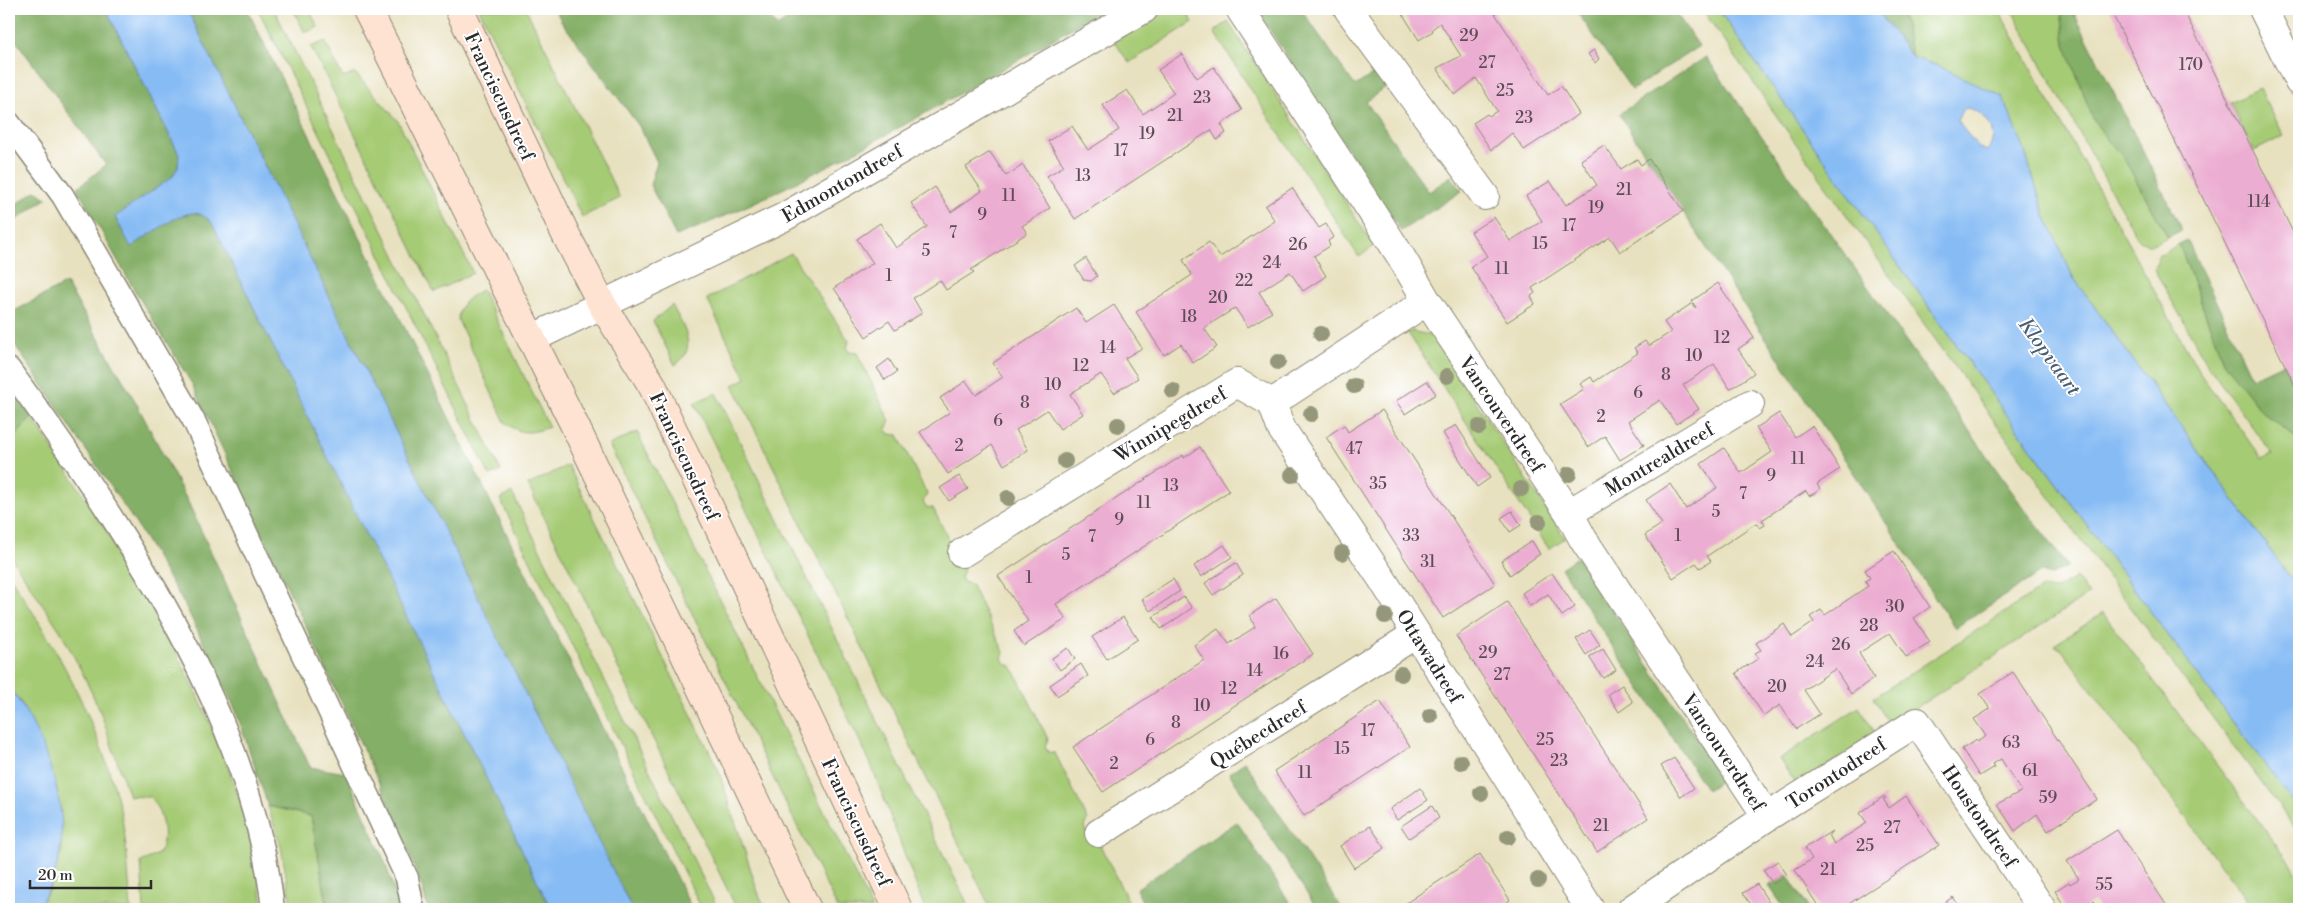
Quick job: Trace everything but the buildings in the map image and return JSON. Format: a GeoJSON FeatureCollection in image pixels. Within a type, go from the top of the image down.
{"type":"FeatureCollection","features":[{"type":"Feature","properties":{"kind":"main road"},"geometry":{"type":"LineString","coordinates":[[367,9],[531,339],[807,909]]}},
{"type":"Feature","properties":{"kind":"main road","name":"Franciscusdreef"},"geometry":{"type":"LineString","coordinates":[[458,9],[602,306],[652,385],[898,909]]}},
{"type":"Feature","properties":{"kind":"street","name":"Edmontondreef"},"geometry":{"type":"LineString","coordinates":[[531,339],[784,217],[1144,9]]}},
{"type":"Feature","properties":{"kind":"street","name":"Vancouverdreef"},"geometry":{"type":"LineString","coordinates":[[1240,9],[1400,255],[1427,301],[1569,513],[1767,817]]}},
{"type":"Feature","properties":{"kind":"street"},"geometry":{"type":"LineString","coordinates":[[1348,9],[1485,196]]}},
{"type":"Feature","properties":{"kind":"street"},"geometry":{"type":"LineString","coordinates":[[2263,9],[2299,82]]}},
{"type":"Feature","properties":{"kind":"street"},"geometry":{"type":"LineString","coordinates":[[1272,403],[1427,301]]}},
{"type":"Feature","properties":{"kind":"street","name":"Winnipegdreef"},"geometry":{"type":"LineString","coordinates":[[962,552],[1237,383],[1272,403]]}},
{"type":"Feature","properties":{"kind":"street","name":"Ottawadreef"},"geometry":{"type":"LineString","coordinates":[[1272,403],[1281,428],[1416,634],[1590,909]]}},
{"type":"Feature","properties":{"kind":"street","name":"Montrealdreef"},"geometry":{"type":"LineString","coordinates":[[1569,513],[1750,404]]}},
{"type":"Feature","properties":{"kind":"street","name":"Québecdreef"},"geometry":{"type":"LineString","coordinates":[[1100,833],[1416,634]]}},
{"type":"Feature","properties":{"kind":"street","name":"Torontodreef"},"geometry":{"type":"LineString","coordinates":[[1632,909],[1767,817],[1917,722]]}},
{"type":"Feature","properties":{"kind":"street","name":"Houstondreef"},"geometry":{"type":"LineString","coordinates":[[1917,722],[2042,909]]}},
{"type":"Feature","properties":{"kind":"lane"},"geometry":{"type":"LineString","coordinates":[[9,123],[63,196],[194,421],[407,878],[413,909]]}},
{"type":"Feature","properties":{"kind":"lane"},"geometry":{"type":"LineString","coordinates":[[9,369],[94,490],[169,612],[224,726],[260,835],[273,909]]}},
{"type":"Feature","properties":{"kind":"green space"},"geometry":{"type":"Polygon","coordinates":[[[9,9],[106,9],[179,154],[178,167],[172,177],[115,218],[131,246],[180,216],[200,214],[212,223],[551,909],[428,909],[421,884],[397,821],[192,384],[132,286],[77,188],[106,165],[9,31],[9,9]]]}},
{"type":"Feature","properties":{"kind":"green space"},"geometry":{"type":"Polygon","coordinates":[[[187,9],[247,9],[692,909],[632,909],[187,9]]]}},
{"type":"Feature","properties":{"kind":"green space"},"geometry":{"type":"Polygon","coordinates":[[[258,9],[274,9],[501,471],[490,476],[258,9]]]}},
{"type":"Feature","properties":{"kind":"green space"},"geometry":{"type":"Polygon","coordinates":[[[293,9],[309,9],[318,27],[305,33],[293,9]]]}},
{"type":"Feature","properties":{"kind":"green space"},"geometry":{"type":"Polygon","coordinates":[[[479,9],[526,9],[620,198],[582,217],[479,9]]]}},
{"type":"Feature","properties":{"kind":"green space"},"geometry":{"type":"Polygon","coordinates":[[[555,9],[765,9],[777,27],[804,9],[1102,9],[1056,38],[856,151],[768,196],[676,236],[650,185],[657,162],[639,126],[562,22],[555,9]]]}},
{"type":"Feature","properties":{"kind":"green space"},"geometry":{"type":"Polygon","coordinates":[[[1165,9],[1185,9],[1193,22],[1129,63],[1114,41],[1165,9]]]}},
{"type":"Feature","properties":{"kind":"green space"},"geometry":{"type":"Polygon","coordinates":[[[1256,9],[1301,9],[1355,86],[1378,71],[1388,85],[1366,102],[1429,192],[1451,176],[1462,191],[1401,231],[1256,9]]]}},
{"type":"Feature","properties":{"kind":"green space"},"geometry":{"type":"Polygon","coordinates":[[[1575,9],[1673,9],[1699,46],[1632,90],[1575,9]]]}},
{"type":"Feature","properties":{"kind":"green space"},"geometry":{"type":"Polygon","coordinates":[[[1702,9],[1718,9],[2005,412],[2299,810],[2299,833],[1996,424],[1702,9]]]}},
{"type":"Feature","properties":{"kind":"green space"},"geometry":{"type":"Polygon","coordinates":[[[1876,9],[1901,9],[1912,57],[1876,9]]]}},
{"type":"Feature","properties":{"kind":"green space"},"geometry":{"type":"Polygon","coordinates":[[[1901,9],[1998,9],[2201,375],[2262,459],[2272,454],[2209,367],[2154,269],[2159,256],[2179,244],[2224,363],[2299,440],[2299,590],[2073,277],[2045,215],[2022,143],[1941,67],[1912,57],[1901,9]]]}},
{"type":"Feature","properties":{"kind":"green space"},"geometry":{"type":"Polygon","coordinates":[[[2011,9],[2061,9],[2065,44],[2108,141],[2123,157],[2168,237],[2150,245],[2138,239],[2011,9]]]}},
{"type":"Feature","properties":{"kind":"green space"},"geometry":{"type":"Polygon","coordinates":[[[2061,9],[2072,9],[2182,230],[2168,237],[2123,157],[2108,141],[2093,119],[2065,44],[2061,9]]]}},
{"type":"Feature","properties":{"kind":"green space"},"geometry":{"type":"Polygon","coordinates":[[[1228,22],[1374,246],[1359,257],[1214,32],[1228,22]]]}},
{"type":"Feature","properties":{"kind":"green space"},"geometry":{"type":"Polygon","coordinates":[[[325,41],[343,78],[355,73],[398,121],[473,273],[434,292],[311,47],[325,41]]]}},
{"type":"Feature","properties":{"kind":"green space"},"geometry":{"type":"Polygon","coordinates":[[[1706,57],[2020,503],[2068,566],[2052,575],[2041,572],[1955,628],[1619,114],[1706,57]]]}},
{"type":"Feature","properties":{"kind":"green space"},"geometry":{"type":"Polygon","coordinates":[[[2260,89],[2284,136],[2254,151],[2230,103],[2260,89]]]}},
{"type":"Feature","properties":{"kind":"green space"},"geometry":{"type":"Polygon","coordinates":[[[35,191],[47,198],[9,225],[9,205],[11,208],[35,191]]]}},
{"type":"Feature","properties":{"kind":"green space"},"geometry":{"type":"Polygon","coordinates":[[[2187,240],[2252,378],[2284,363],[2299,394],[2299,440],[2262,412],[2224,363],[2179,244],[2187,240]]]}},
{"type":"Feature","properties":{"kind":"green space"},"geometry":{"type":"Polygon","coordinates":[[[791,253],[849,341],[847,348],[849,352],[857,353],[890,421],[886,429],[890,434],[898,435],[927,494],[923,502],[926,507],[933,508],[964,571],[961,576],[963,582],[971,584],[1004,652],[1002,658],[1005,664],[1012,666],[1048,739],[1045,746],[1048,752],[1055,753],[1088,820],[1085,827],[1087,832],[1095,835],[1132,909],[991,909],[733,385],[746,378],[707,299],[791,253]]]}},
{"type":"Feature","properties":{"kind":"green space"},"geometry":{"type":"Polygon","coordinates":[[[66,283],[134,399],[188,502],[310,767],[346,773],[385,862],[400,909],[328,909],[311,816],[268,806],[236,711],[186,607],[136,524],[9,336],[9,314],[66,283]]]}},
{"type":"Feature","properties":{"kind":"green space"},"geometry":{"type":"Polygon","coordinates":[[[482,290],[549,427],[526,432],[516,429],[505,422],[458,320],[458,314],[462,305],[482,290]]]}},
{"type":"Feature","properties":{"kind":"green space"},"geometry":{"type":"Polygon","coordinates":[[[672,305],[684,328],[688,344],[682,358],[675,365],[653,321],[672,305]]]}},
{"type":"Feature","properties":{"kind":"green space"},"geometry":{"type":"Polygon","coordinates":[[[1411,331],[1433,336],[1565,538],[1549,549],[1408,333],[1411,331]]]}},
{"type":"Feature","properties":{"kind":"green space"},"geometry":{"type":"Polygon","coordinates":[[[9,385],[31,417],[12,441],[9,460],[9,385]]]}},
{"type":"Feature","properties":{"kind":"green space"},"geometry":{"type":"Polygon","coordinates":[[[716,393],[970,909],[925,909],[870,762],[694,403],[716,393]]]}},
{"type":"Feature","properties":{"kind":"green space"},"geometry":{"type":"Polygon","coordinates":[[[31,417],[124,559],[180,660],[205,712],[227,764],[245,817],[264,909],[144,909],[141,862],[158,854],[161,848],[163,833],[160,816],[154,802],[149,797],[129,796],[100,711],[83,674],[61,632],[9,554],[9,460],[12,441],[31,417]]]}},
{"type":"Feature","properties":{"kind":"green space"},"geometry":{"type":"Polygon","coordinates":[[[637,432],[872,909],[838,909],[609,445],[637,432]]]}},
{"type":"Feature","properties":{"kind":"green space"},"geometry":{"type":"Polygon","coordinates":[[[568,465],[718,769],[759,895],[766,909],[737,909],[528,485],[568,465]]]}},
{"type":"Feature","properties":{"kind":"green space"},"geometry":{"type":"Polygon","coordinates":[[[512,493],[718,909],[702,909],[500,499],[512,493]]]}},
{"type":"Feature","properties":{"kind":"green space"},"geometry":{"type":"Polygon","coordinates":[[[1577,557],[1723,779],[1707,790],[1561,568],[1577,557]]]}},
{"type":"Feature","properties":{"kind":"green space"},"geometry":{"type":"Polygon","coordinates":[[[9,575],[58,656],[86,710],[98,739],[121,813],[127,854],[131,909],[37,909],[49,890],[62,849],[22,704],[9,688],[9,575]]]}},
{"type":"Feature","properties":{"kind":"green space"},"geometry":{"type":"Polygon","coordinates":[[[2076,577],[2089,594],[1890,725],[1873,698],[2042,588],[2056,590],[2076,577]]]}},
{"type":"Feature","properties":{"kind":"green space"},"geometry":{"type":"Polygon","coordinates":[[[2103,613],[2299,875],[2299,909],[2253,909],[2062,650],[2054,645],[2103,613]]]}},
{"type":"Feature","properties":{"kind":"green space"},"geometry":{"type":"Polygon","coordinates":[[[1859,707],[1876,734],[1797,785],[1779,759],[1859,707]]]}},
{"type":"Feature","properties":{"kind":"green space"},"geometry":{"type":"Polygon","coordinates":[[[1245,762],[1342,909],[1317,909],[1229,773],[1245,762]]]}},
{"type":"Feature","properties":{"kind":"green space"},"geometry":{"type":"Polygon","coordinates":[[[268,806],[311,816],[328,909],[292,909],[281,847],[268,806]]]}},
{"type":"Feature","properties":{"kind":"green space"},"geometry":{"type":"Polygon","coordinates":[[[1237,822],[1294,909],[1146,909],[1136,889],[1237,822]]]}},
{"type":"Feature","properties":{"kind":"green space"},"geometry":{"type":"Polygon","coordinates":[[[1787,875],[1809,909],[1785,909],[1769,886],[1787,875]]]}},
{"type":"Feature","properties":{"kind":"water"},"geometry":{"type":"Polygon","coordinates":[[[106,9],[187,9],[632,909],[551,909],[212,223],[200,214],[188,214],[162,226],[131,247],[115,217],[172,177],[178,167],[179,154],[106,9]]]}},
{"type":"Feature","properties":{"kind":"water","name":"Klopvaart"},"geometry":{"type":"Polygon","coordinates":[[[1718,9],[1876,9],[1912,57],[1941,67],[2003,97],[2022,143],[2045,215],[2073,277],[2299,590],[2299,810],[1932,312],[1718,9]],[[1966,108],[1962,110],[1957,121],[1979,148],[1987,151],[1993,138],[1990,124],[1986,118],[1974,110],[1966,108]]]}},
{"type":"Feature","properties":{"kind":"water"},"geometry":{"type":"Polygon","coordinates":[[[9,688],[26,711],[43,746],[53,775],[61,815],[60,853],[48,890],[37,909],[9,909],[9,688]]]}}]}
